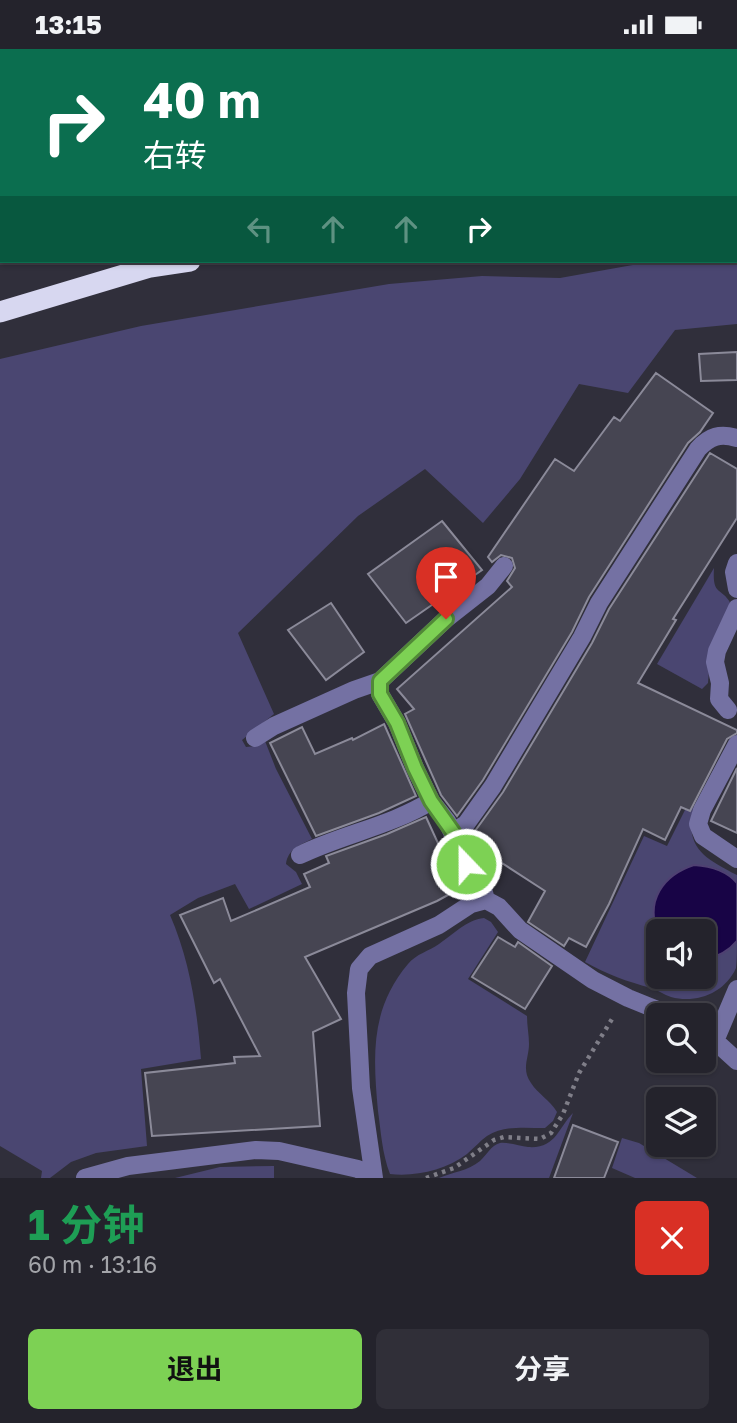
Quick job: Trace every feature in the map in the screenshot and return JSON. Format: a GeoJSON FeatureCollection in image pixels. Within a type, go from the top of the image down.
{"type":"FeatureCollection","features":[{"type":"Feature","properties":{"kind":"highway"},"geometry":{"type":"LineString","coordinates":[[0,312],[150,267],[177,263]]}},
{"type":"Feature","properties":{"kind":"street"},"geometry":{"type":"LineString","coordinates":[[453,832],[466,824],[494,786],[599,603],[698,449],[706,440],[717,435],[737,438]]}},
{"type":"Feature","properties":{"kind":"street"},"geometry":{"type":"LineString","coordinates":[[737,563],[734,572],[737,589]]}},
{"type":"Feature","properties":{"kind":"street"},"geometry":{"type":"LineString","coordinates":[[254,738],[274,726],[380,681],[446,619],[488,586],[504,566]]}},
{"type":"Feature","properties":{"kind":"street"},"geometry":{"type":"LineString","coordinates":[[728,711],[719,699],[722,692],[715,662],[717,651],[737,608]]}},
{"type":"Feature","properties":{"kind":"street"},"geometry":{"type":"LineString","coordinates":[[380,681],[380,694],[397,723],[415,768],[431,801],[453,832],[466,864],[482,885],[486,900]]}},
{"type":"Feature","properties":{"kind":"street"},"geometry":{"type":"LineString","coordinates":[[737,744],[702,810],[698,824],[703,836],[737,859]]}},
{"type":"Feature","properties":{"kind":"street"},"geometry":{"type":"LineString","coordinates":[[300,855],[323,844],[392,820],[431,801]]}},
{"type":"Feature","properties":{"kind":"street"},"geometry":{"type":"LineString","coordinates":[[374,1178],[363,1113],[356,993],[359,969],[370,956],[439,925],[471,904],[486,900],[499,907],[520,930],[593,980],[646,1005]]}},
{"type":"Feature","properties":{"kind":"street"},"geometry":{"type":"LineString","coordinates":[[716,1025],[737,989]]}},
{"type":"Feature","properties":{"kind":"street"},"geometry":{"type":"LineString","coordinates":[[716,1043],[737,1061]]}},
{"type":"Feature","properties":{"kind":"street"},"geometry":{"type":"LineString","coordinates":[[85,1178],[128,1166],[256,1150],[279,1151],[358,1169],[374,1178]]}},
{"type":"Feature","properties":{"kind":"path"},"geometry":{"type":"LineString","coordinates":[[426,1178],[454,1168],[494,1140],[504,1137],[540,1139],[551,1133],[559,1123],[569,1094],[588,1056],[628,998]]}},
{"type":"Feature","properties":{"kind":"shaded area"},"geometry":{"type":"Polygon","coordinates":[[[644,263],[737,263],[737,324],[675,330],[628,393],[579,384],[520,479],[483,523],[425,469],[358,516],[238,633],[274,714],[242,740],[246,747],[265,741],[276,769],[312,839],[292,851],[287,859],[286,864],[296,872],[302,884],[249,909],[235,884],[198,898],[170,915],[192,985],[201,1059],[141,1069],[147,1146],[96,1153],[71,1162],[50,1178],[41,1178],[42,1171],[0,1146],[0,359],[141,326],[389,284],[482,276],[560,278],[644,263]]]}},
{"type":"Feature","properties":{"kind":"shaded area"},"geometry":{"type":"Polygon","coordinates":[[[714,568],[716,588],[732,606],[710,658],[708,683],[702,689],[657,664],[714,568]]]}},
{"type":"Feature","properties":{"kind":"shaded area"},"geometry":{"type":"Polygon","coordinates":[[[687,806],[693,808],[691,822],[695,842],[706,857],[737,875],[737,883],[725,872],[711,867],[680,870],[656,919],[646,919],[646,987],[609,974],[585,962],[644,836],[667,846],[687,806]]]}},
{"type":"Feature","properties":{"kind":"shaded area"},"geometry":{"type":"Polygon","coordinates":[[[694,865],[718,869],[737,883],[737,941],[716,956],[716,919],[655,919],[654,910],[660,891],[673,875],[694,865]]]}},
{"type":"Feature","properties":{"kind":"shaded area"},"geometry":{"type":"Polygon","coordinates":[[[484,918],[491,922],[498,932],[468,979],[527,1016],[529,1044],[526,1073],[534,1087],[557,1112],[553,1121],[545,1128],[515,1128],[494,1132],[459,1160],[440,1168],[420,1173],[390,1174],[382,1143],[375,1071],[380,1016],[396,981],[411,961],[466,924],[484,918]]]}},
{"type":"Feature","properties":{"kind":"shaded area"},"geometry":{"type":"Polygon","coordinates":[[[737,941],[736,968],[725,984],[717,990],[700,997],[681,999],[654,989],[716,989],[716,956],[737,941]]]}},
{"type":"Feature","properties":{"kind":"shaded area"},"geometry":{"type":"Polygon","coordinates":[[[573,1113],[549,1178],[439,1178],[475,1164],[500,1143],[528,1147],[545,1145],[573,1113]]]}},
{"type":"Feature","properties":{"kind":"shaded area"},"geometry":{"type":"Polygon","coordinates":[[[622,1138],[646,1147],[646,1157],[662,1157],[697,1178],[635,1178],[612,1168],[622,1138]]]}},
{"type":"Feature","properties":{"kind":"shaded area"},"geometry":{"type":"Polygon","coordinates":[[[274,1166],[274,1178],[175,1178],[220,1167],[274,1166]]]}},
{"type":"Feature","properties":{"kind":"building"},"geometry":{"type":"Polygon","coordinates":[[[737,352],[737,380],[701,381],[699,354],[737,352]]]}},
{"type":"Feature","properties":{"kind":"building"},"geometry":{"type":"Polygon","coordinates":[[[656,373],[713,413],[700,432],[688,443],[589,597],[572,632],[483,780],[457,816],[441,795],[405,714],[414,709],[397,689],[512,587],[507,581],[515,568],[512,558],[501,555],[492,562],[488,557],[555,459],[574,471],[614,417],[620,421],[656,373]]]}},
{"type":"Feature","properties":{"kind":"building"},"geometry":{"type":"Polygon","coordinates":[[[710,453],[737,469],[737,518],[673,619],[676,620],[638,683],[737,730],[737,733],[727,739],[690,811],[681,807],[665,840],[643,829],[586,947],[569,938],[564,946],[528,922],[545,891],[468,841],[467,837],[475,831],[503,792],[592,643],[609,609],[710,453]]]}},
{"type":"Feature","properties":{"kind":"building"},"geometry":{"type":"Polygon","coordinates":[[[442,521],[482,570],[406,623],[368,574],[442,521]]]}},
{"type":"Feature","properties":{"kind":"building"},"geometry":{"type":"Polygon","coordinates":[[[331,603],[364,652],[326,680],[288,630],[331,603]]]}},
{"type":"Feature","properties":{"kind":"building"},"geometry":{"type":"Polygon","coordinates":[[[384,724],[416,796],[316,836],[270,743],[302,727],[315,754],[352,738],[353,740],[384,724]]]}},
{"type":"Feature","properties":{"kind":"building"},"geometry":{"type":"Polygon","coordinates":[[[737,768],[737,833],[711,821],[737,768]]]}},
{"type":"Feature","properties":{"kind":"building"},"geometry":{"type":"Polygon","coordinates":[[[426,817],[459,889],[305,957],[341,1019],[313,1032],[320,1126],[152,1136],[145,1073],[235,1063],[234,1057],[260,1056],[220,979],[214,983],[180,915],[223,898],[231,921],[310,887],[304,874],[329,863],[326,856],[426,817]]]}},
{"type":"Feature","properties":{"kind":"building"},"geometry":{"type":"Polygon","coordinates":[[[498,937],[515,947],[518,942],[552,966],[525,1009],[472,977],[498,937]]]}},
{"type":"Feature","properties":{"kind":"building"},"geometry":{"type":"Polygon","coordinates":[[[573,1125],[618,1142],[604,1178],[554,1178],[573,1125]]]}},
{"type":"Feature","properties":{"kind":"route"},"geometry":{"type":"LineString","coordinates":[[446,619],[380,681],[380,694],[397,723],[431,801],[453,832],[466,864]]}}]}
